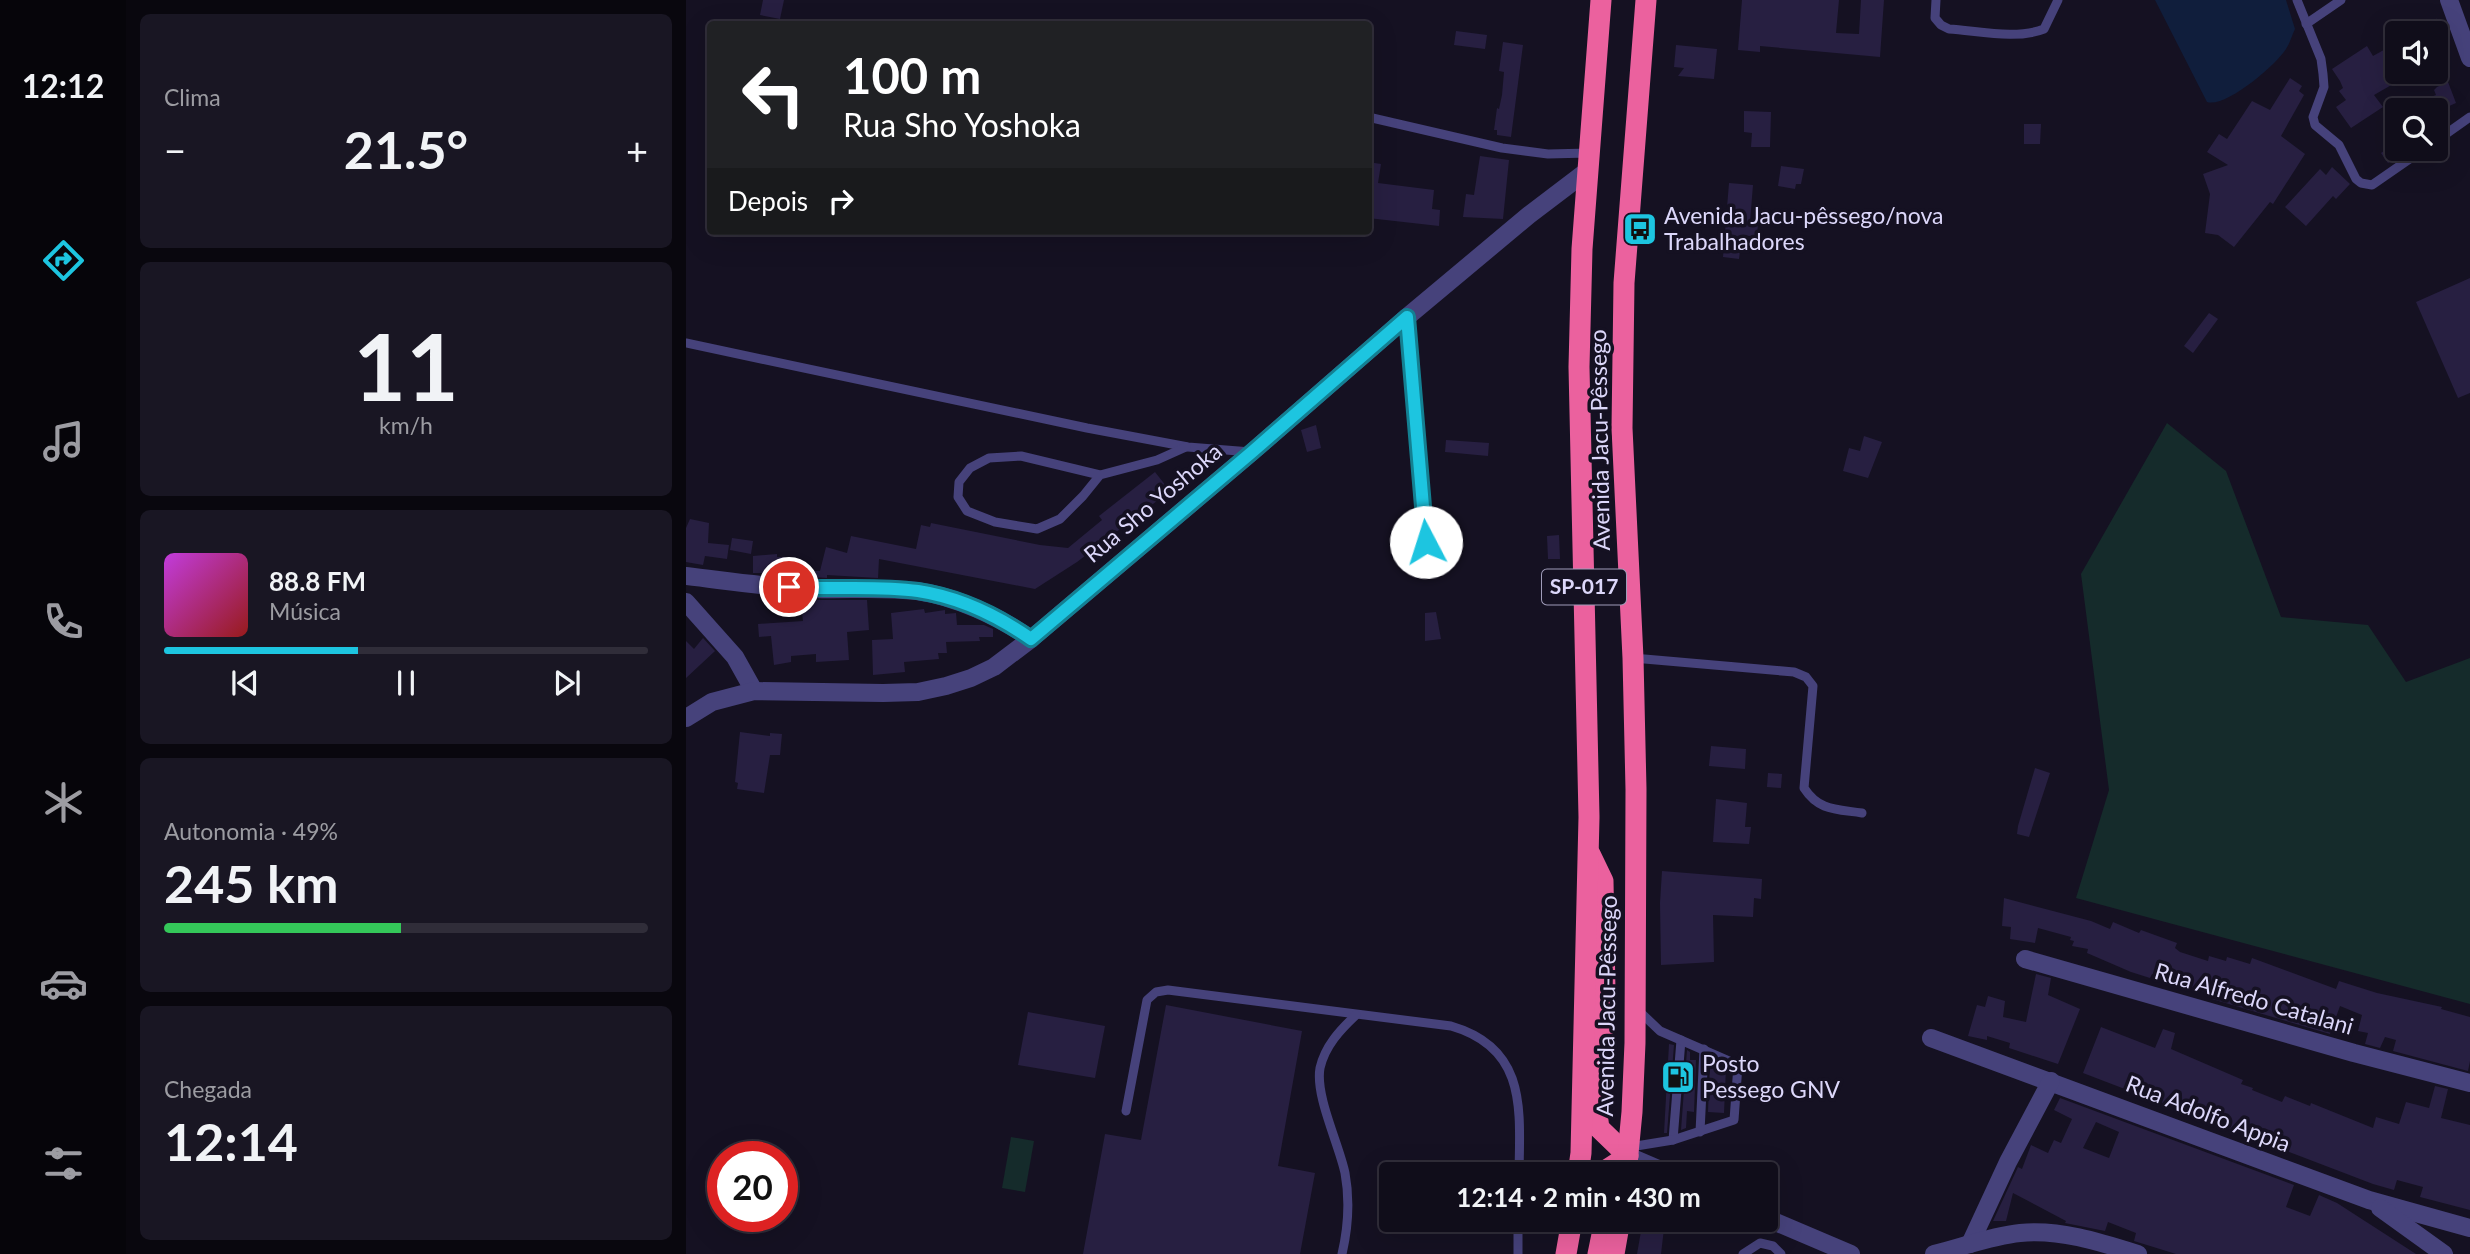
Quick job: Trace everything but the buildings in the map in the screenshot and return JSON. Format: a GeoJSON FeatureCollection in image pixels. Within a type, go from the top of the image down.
{"type":"FeatureCollection","features":[{"type":"Feature","properties":{"kind":"highway","name":"Avenida Jacu-Pêssego"},"geometry":{"type":"LineString","coordinates":[[1580,1162],[1588,849],[1579,367],[1581,249],[1601,0]]}},
{"type":"Feature","properties":{"kind":"highway","name":"Avenida Jacu-Pêssego"},"geometry":{"type":"LineString","coordinates":[[1628,1159],[1635,1007],[1633,657],[1622,428],[1624,283],[1646,0]]}},
{"type":"Feature","properties":{"kind":"highway"},"geometry":{"type":"LineString","coordinates":[[1588,849],[1603,881],[1605,992],[1597,1114],[1599,1128],[1628,1159]]}},
{"type":"Feature","properties":{"kind":"highway"},"geometry":{"type":"LineString","coordinates":[[1604,938],[1612,968],[1608,1112],[1616,1119],[1632,1112]]}},
{"type":"Feature","properties":{"kind":"highway"},"geometry":{"type":"LineString","coordinates":[[1566,1254],[1570,1232]]}},
{"type":"Feature","properties":{"kind":"highway"},"geometry":{"type":"LineString","coordinates":[[1598,1254],[1603,1232]]}},
{"type":"Feature","properties":{"kind":"highway"},"geometry":{"type":"LineString","coordinates":[[1614,1254],[1618,1232]]}},
{"type":"Feature","properties":{"kind":"street"},"geometry":{"type":"LineString","coordinates":[[2449,0],[2470,58]]}},
{"type":"Feature","properties":{"kind":"street","name":"Rua Sho Yoshoka"},"geometry":{"type":"LineString","coordinates":[[686,718],[712,702],[754,691],[883,694],[918,692],[971,678],[994,667],[1031,639],[1252,452],[1588,162]]}},
{"type":"Feature","properties":{"kind":"street"},"geometry":{"type":"LineString","coordinates":[[686,576],[813,589],[918,591],[973,607],[1013,626],[1031,639]]}},
{"type":"Feature","properties":{"kind":"street"},"geometry":{"type":"LineString","coordinates":[[686,602],[735,657],[754,691]]}},
{"type":"Feature","properties":{"kind":"street","name":"Rua Alfredo Catalani"},"geometry":{"type":"LineString","coordinates":[[2025,960],[2470,1083]]}},
{"type":"Feature","properties":{"kind":"street","name":"Rua Adolfo Appia"},"geometry":{"type":"LineString","coordinates":[[1931,1038],[2369,1200],[2470,1228]]}},
{"type":"Feature","properties":{"kind":"street"},"geometry":{"type":"LineString","coordinates":[[1970,1244],[2008,1162],[2051,1081]]}},
{"type":"Feature","properties":{"kind":"street"},"geometry":{"type":"LineString","coordinates":[[2369,1200],[2444,1254]]}},
{"type":"Feature","properties":{"kind":"street"},"geometry":{"type":"LineString","coordinates":[[1778,1223],[1851,1254]]}},
{"type":"Feature","properties":{"kind":"street"},"geometry":{"type":"LineString","coordinates":[[1934,1254],[2016,1233],[2054,1233],[2138,1254]]}},
{"type":"Feature","properties":{"kind":"lane"},"geometry":{"type":"LineString","coordinates":[[1936,0],[1935,18],[1950,29],[2034,33],[2044,29],[2058,0]]}},
{"type":"Feature","properties":{"kind":"lane"},"geometry":{"type":"LineString","coordinates":[[2297,0],[2321,59],[2324,87],[2313,117],[2315,125],[2339,145],[2361,184],[2372,185],[2407,161]]}},
{"type":"Feature","properties":{"kind":"lane"},"geometry":{"type":"LineString","coordinates":[[2306,24],[2341,0]]}},
{"type":"Feature","properties":{"kind":"lane"},"geometry":{"type":"LineString","coordinates":[[2448,133],[2470,117]]}},
{"type":"Feature","properties":{"kind":"lane"},"geometry":{"type":"LineString","coordinates":[[1372,118],[1484,145],[1588,162]]}},
{"type":"Feature","properties":{"kind":"lane"},"geometry":{"type":"LineString","coordinates":[[1407,317],[1426,542]]}},
{"type":"Feature","properties":{"kind":"lane"},"geometry":{"type":"LineString","coordinates":[[686,343],[1087,428],[1188,447],[1252,452]]}},
{"type":"Feature","properties":{"kind":"lane"},"geometry":{"type":"LineString","coordinates":[[1100,475],[1060,519],[1037,528],[995,522],[967,512],[958,498],[959,482],[970,468],[989,458],[1021,456],[1100,475],[1157,460],[1188,447]]}},
{"type":"Feature","properties":{"kind":"lane"},"geometry":{"type":"LineString","coordinates":[[1633,657],[1794,672],[1806,677],[1814,687],[1804,788],[1812,800],[1825,807],[1862,813]]}},
{"type":"Feature","properties":{"kind":"lane"},"geometry":{"type":"LineString","coordinates":[[1126,1111],[1147,1000],[1156,992],[1168,990],[1451,1026],[1469,1031],[1497,1053],[1509,1067],[1515,1082],[1518,1162]]}},
{"type":"Feature","properties":{"kind":"lane"},"geometry":{"type":"LineString","coordinates":[[1628,1159],[1734,1119],[1738,1065],[1660,1031],[1635,1007]]}},
{"type":"Feature","properties":{"kind":"lane"},"geometry":{"type":"LineString","coordinates":[[1342,1254],[1348,1214],[1348,1192],[1320,1086],[1320,1068],[1331,1041],[1356,1015]]}},
{"type":"Feature","properties":{"kind":"lane"},"geometry":{"type":"LineString","coordinates":[[1673,1140],[1681,1040]]}},
{"type":"Feature","properties":{"kind":"lane"},"geometry":{"type":"LineString","coordinates":[[1700,1132],[1704,1049]]}},
{"type":"Feature","properties":{"kind":"lane"},"geometry":{"type":"LineString","coordinates":[[1518,1232],[1518,1254]]}},
{"type":"Feature","properties":{"kind":"lane"},"geometry":{"type":"LineString","coordinates":[[1743,1254],[1760,1243],[1773,1247],[1781,1254]]}},
{"type":"Feature","properties":{"kind":"green space"},"geometry":{"type":"Polygon","coordinates":[[[2167,423],[2226,471],[2281,617],[2368,625],[2406,682],[2470,658],[2470,1004],[2076,898],[2109,790],[2081,574],[2167,423]]]}},
{"type":"Feature","properties":{"kind":"green space"},"geometry":{"type":"Polygon","coordinates":[[[1011,1137],[1034,1141],[1025,1192],[1002,1188],[1011,1137]]]}},
{"type":"Feature","properties":{"kind":"water"},"geometry":{"type":"Polygon","coordinates":[[[2155,0],[2286,0],[2295,29],[2281,56],[2250,84],[2226,98],[2207,102],[2155,0]]]}},
{"type":"Feature","properties":{"kind":"place","name":"Avenida Jacu-pêssego/nova Trabalhadores"},"geometry":{"type":"Point","coordinates":[1640,229]}},
{"type":"Feature","properties":{"kind":"place","name":"Posto Pessego GNV"},"geometry":{"type":"Point","coordinates":[1678,1077]}},
{"type":"Feature","properties":{"kind":"route"},"geometry":{"type":"LineString","coordinates":[[789,587],[884,589],[932,594],[995,617],[1031,639],[1407,317],[1426,542]]}}]}
